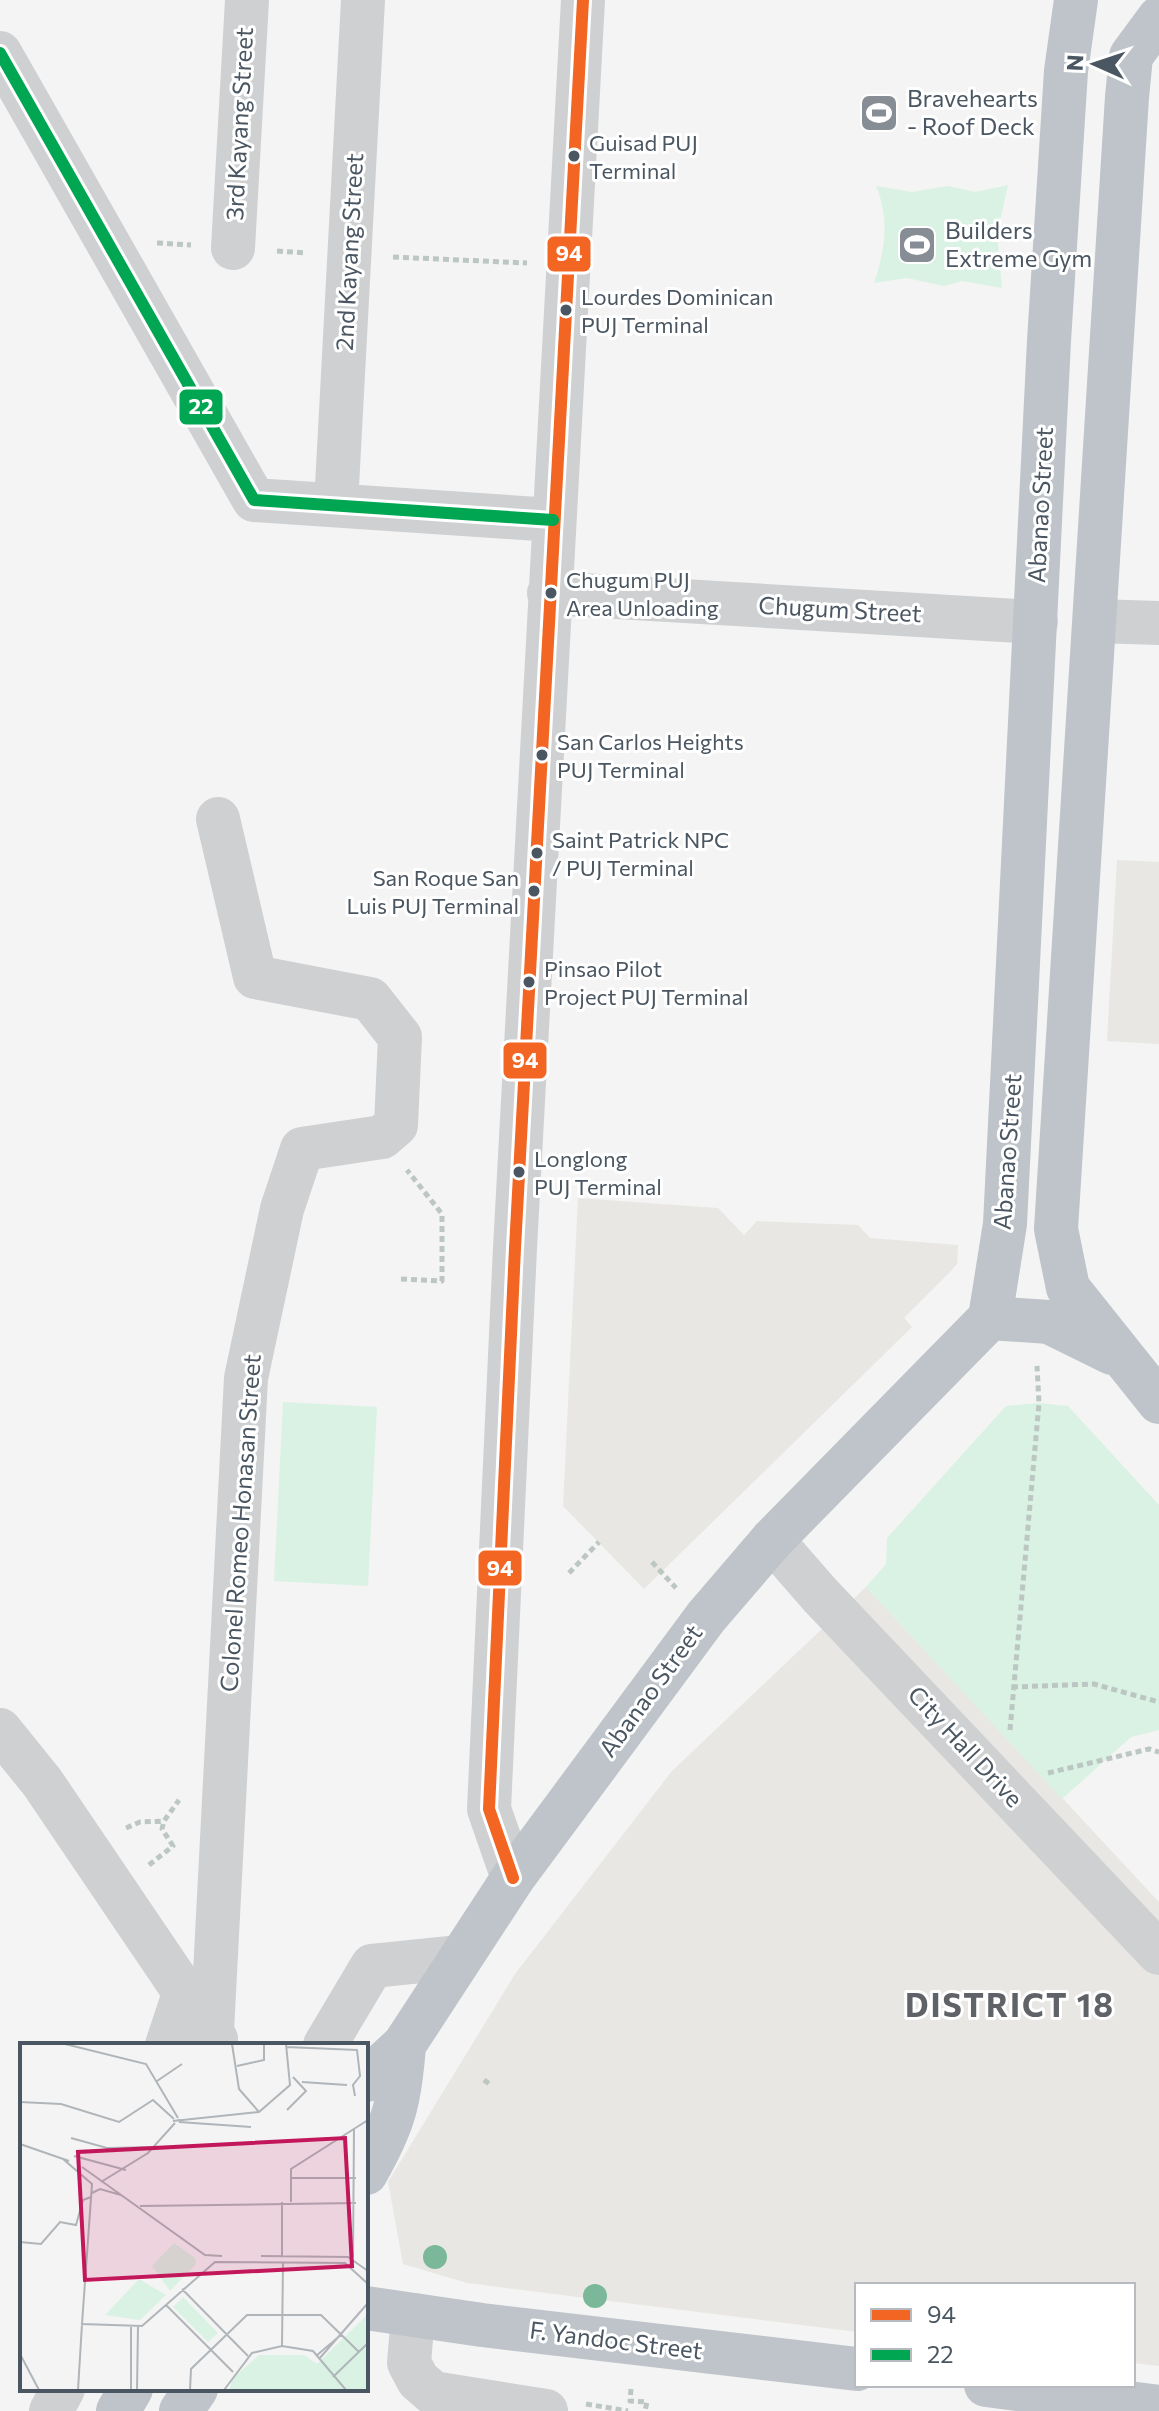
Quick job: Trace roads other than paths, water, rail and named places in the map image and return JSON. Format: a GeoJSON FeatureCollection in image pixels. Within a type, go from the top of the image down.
{"type":"FeatureCollection","features":[{"type":"Feature","properties":{"kind":"highway","name":"Abanao Street"},"geometry":{"type":"LineString","coordinates":[[368,2078],[404,2045],[513,1878],[706,1617],[772,1540],[990,1318],[1005,1224],[1066,71],[1076,0]]}},
{"type":"Feature","properties":{"kind":"highway"},"geometry":{"type":"LineString","coordinates":[[1159,18],[1131,56],[1071,955],[1056,1229],[1068,1288],[1159,1402]]}},
{"type":"Feature","properties":{"kind":"highway"},"geometry":{"type":"LineString","coordinates":[[1020,952],[1071,955]]}},
{"type":"Feature","properties":{"kind":"highway"},"geometry":{"type":"LineString","coordinates":[[990,1318],[1049,1322],[1122,1358]]}},
{"type":"Feature","properties":{"kind":"highway"},"geometry":{"type":"LineString","coordinates":[[368,2169],[391,2129],[401,2092],[404,2045]]}},
{"type":"Feature","properties":{"kind":"highway","name":"F. Yandoc Street"},"geometry":{"type":"LineString","coordinates":[[380,2306],[855,2369]]}},
{"type":"Feature","properties":{"kind":"highway"},"geometry":{"type":"LineString","coordinates":[[1002,2387],[1159,2407]]}},
{"type":"Feature","properties":{"kind":"highway"},"geometry":{"type":"LineString","coordinates":[[118,2411],[130,2391]]}},
{"type":"Feature","properties":{"kind":"highway"},"geometry":{"type":"LineString","coordinates":[[181,2411],[195,2391]]}},
{"type":"Feature","properties":{"kind":"street","name":"3rd Kayang Street"},"geometry":{"type":"LineString","coordinates":[[233,248],[247,0]]}},
{"type":"Feature","properties":{"kind":"street","name":"2nd Kayang Street"},"geometry":{"type":"LineString","coordinates":[[336,505],[363,0]]}},
{"type":"Feature","properties":{"kind":"street"},"geometry":{"type":"LineString","coordinates":[[513,1878],[489,1809],[549,593],[583,0]]}},
{"type":"Feature","properties":{"kind":"street"},"geometry":{"type":"LineString","coordinates":[[0,53],[254,500],[553,520]]}},
{"type":"Feature","properties":{"kind":"street","name":"Chugum Street"},"geometry":{"type":"LineString","coordinates":[[549,593],[1036,622]]}},
{"type":"Feature","properties":{"kind":"street"},"geometry":{"type":"LineString","coordinates":[[1095,621],[1159,623]]}},
{"type":"Feature","properties":{"kind":"street","name":"Colonel Romeo Honasan Street"},"geometry":{"type":"LineString","coordinates":[[215,2038],[246,1378],[282,1209],[302,1149],[382,1137],[396,1125],[400,1037],[370,999],[255,977],[218,819]]}},
{"type":"Feature","properties":{"kind":"street","name":"City Hall Drive"},"geometry":{"type":"LineString","coordinates":[[772,1540],[820,1595],[1159,1953]]}},
{"type":"Feature","properties":{"kind":"street"},"geometry":{"type":"LineString","coordinates":[[0,1730],[42,1782],[215,2038]]}},
{"type":"Feature","properties":{"kind":"street"},"geometry":{"type":"LineString","coordinates":[[326,2043],[372,1966],[460,1957]]}},
{"type":"Feature","properties":{"kind":"street"},"geometry":{"type":"LineString","coordinates":[[168,2043],[185,1991]]}},
{"type":"Feature","properties":{"kind":"street"},"geometry":{"type":"LineString","coordinates":[[380,2306],[418,2380],[433,2393],[533,2409]]}},
{"type":"Feature","properties":{"kind":"street"},"geometry":{"type":"LineString","coordinates":[[51,2411],[62,2391]]}},
{"type":"Feature","properties":{"kind":"place","name":"Bravehearts - Roof Deck"},"geometry":{"type":"Point","coordinates":[879,113]}},
{"type":"Feature","properties":{"kind":"place","name":"Guisad PUJ Terminal"},"geometry":{"type":"Point","coordinates":[574,156]}},
{"type":"Feature","properties":{"kind":"place","name":"Builders Extreme Gym"},"geometry":{"type":"Point","coordinates":[917,245]}},
{"type":"Feature","properties":{"kind":"place","name":"Lourdes Dominican PUJ Terminal"},"geometry":{"type":"Point","coordinates":[566,310]}},
{"type":"Feature","properties":{"kind":"place","name":"Chugum PUJ Area Unloading"},"geometry":{"type":"Point","coordinates":[551,593]}},
{"type":"Feature","properties":{"kind":"place","name":"San Carlos Heights PUJ Terminal"},"geometry":{"type":"Point","coordinates":[542,755]}},
{"type":"Feature","properties":{"kind":"place","name":"Saint Patrick NPC / PUJ Terminal"},"geometry":{"type":"Point","coordinates":[537,853]}},
{"type":"Feature","properties":{"kind":"place","name":"San Roque San Luis PUJ Terminal"},"geometry":{"type":"Point","coordinates":[534,891]}},
{"type":"Feature","properties":{"kind":"place","name":"Pinsao Pilot Project PUJ Terminal"},"geometry":{"type":"Point","coordinates":[529,982]}},
{"type":"Feature","properties":{"kind":"place","name":"Longlong PUJ Terminal"},"geometry":{"type":"Point","coordinates":[519,1172]}},
{"type":"Feature","properties":{"kind":"district","name":"DISTRICT 18"},"geometry":{"type":"Point","coordinates":[1010,2006]}}]}
